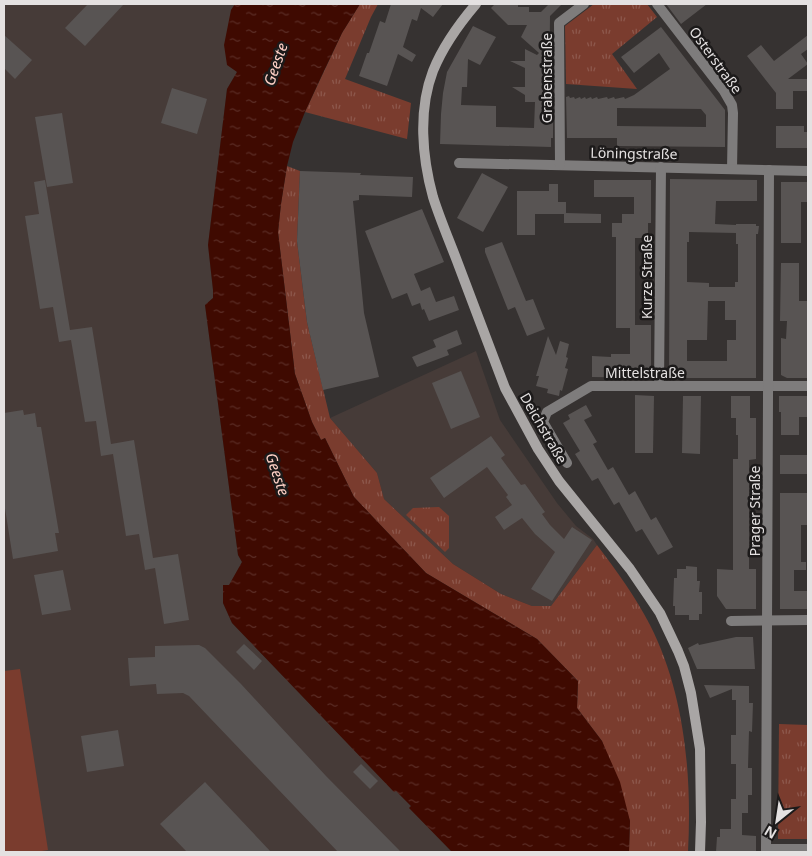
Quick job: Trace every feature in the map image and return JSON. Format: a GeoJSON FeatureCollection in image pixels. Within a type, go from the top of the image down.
{"type":"FeatureCollection","features":[{"type":"Feature","properties":{"kind":"main road","name":"Deichstraße"},"geometry":{"type":"LineString","coordinates":[[476,4],[450,37],[433,72],[427,95],[423,120],[426,164],[434,198],[505,388],[515,408],[559,481],[630,569],[660,613],[678,651],[692,692],[700,749],[700,852]]}},
{"type":"Feature","properties":{"kind":"street","name":"Grabenstraße"},"geometry":{"type":"LineString","coordinates":[[560,165],[559,22],[584,4]]}},
{"type":"Feature","properties":{"kind":"street","name":"Osterstraße"},"geometry":{"type":"LineString","coordinates":[[657,4],[724,91],[732,105],[734,113],[732,169]]}},
{"type":"Feature","properties":{"kind":"street","name":"Löningstraße"},"geometry":{"type":"LineString","coordinates":[[459,163],[808,171]]}},
{"type":"Feature","properties":{"kind":"street","name":"Kurze Straße"},"geometry":{"type":"LineString","coordinates":[[660,386],[661,168]]}},
{"type":"Feature","properties":{"kind":"street","name":"Prager Straße"},"geometry":{"type":"LineString","coordinates":[[766,850],[769,170]]}},
{"type":"Feature","properties":{"kind":"street","name":"Mittelstraße"},"geometry":{"type":"LineString","coordinates":[[567,463],[543,422],[547,412],[592,386],[808,386]]}},
{"type":"Feature","properties":{"kind":"street"},"geometry":{"type":"LineString","coordinates":[[731,620],[808,620]]}},
{"type":"Feature","properties":{"kind":"street"},"geometry":{"type":"LineString","coordinates":[[766,850],[808,849]]}},
{"type":"Feature","properties":{"kind":"shaded area"},"geometry":{"type":"Polygon","coordinates":[[[4,4],[235,4],[231,10],[237,72],[227,89],[208,245],[213,298],[205,305],[238,555],[242,562],[229,586],[223,603],[232,623],[394,791],[396,790],[411,806],[410,808],[452,852],[4,852],[4,4]]]}},
{"type":"Feature","properties":{"kind":"shaded area"},"geometry":{"type":"Polygon","coordinates":[[[476,351],[500,420],[557,503],[576,526],[593,539],[597,545],[551,606],[532,606],[501,594],[453,564],[384,499],[377,473],[330,418],[476,351]]]}},
{"type":"Feature","properties":{"kind":"green space"},"geometry":{"type":"Polygon","coordinates":[[[360,4],[378,4],[345,79],[411,103],[407,139],[305,112],[342,33],[360,4]]]}},
{"type":"Feature","properties":{"kind":"green space"},"geometry":{"type":"Polygon","coordinates":[[[594,4],[647,4],[657,17],[612,54],[637,89],[566,84],[565,26],[594,4]]]}},
{"type":"Feature","properties":{"kind":"green space"},"geometry":{"type":"Polygon","coordinates":[[[287,166],[300,171],[297,241],[307,322],[330,418],[377,473],[384,499],[453,564],[501,594],[532,606],[551,606],[597,545],[644,614],[662,651],[671,679],[684,736],[687,765],[689,794],[688,852],[629,852],[630,821],[602,741],[577,708],[578,681],[537,639],[426,573],[354,497],[325,438],[321,440],[312,422],[295,374],[278,232],[287,166]]]}},
{"type":"Feature","properties":{"kind":"green space"},"geometry":{"type":"Polygon","coordinates":[[[439,507],[449,516],[449,548],[445,552],[406,515],[413,508],[439,507]]]}},
{"type":"Feature","properties":{"kind":"green space"},"geometry":{"type":"Polygon","coordinates":[[[20,669],[48,850],[4,852],[4,671],[20,669]]]}},
{"type":"Feature","properties":{"kind":"green space"},"geometry":{"type":"Polygon","coordinates":[[[779,724],[808,725],[808,839],[778,839],[779,724]]]}},
{"type":"Feature","properties":{"kind":"water","name":"Geeste"},"geometry":{"type":"Polygon","coordinates":[[[235,4],[360,4],[342,33],[305,112],[293,142],[287,166],[278,232],[295,374],[312,422],[321,440],[325,438],[354,497],[426,573],[537,639],[578,681],[577,708],[602,741],[620,782],[630,821],[629,852],[452,852],[409,808],[411,806],[396,791],[394,792],[232,623],[223,603],[223,585],[229,585],[242,562],[238,555],[205,305],[213,298],[208,245],[227,89],[237,72],[227,65],[224,45],[231,10],[235,4]]]}},
{"type":"Feature","properties":{"kind":"building"},"geometry":{"type":"Polygon","coordinates":[[[88,4],[124,4],[85,46],[65,28],[88,4]]]}},
{"type":"Feature","properties":{"kind":"building"},"geometry":{"type":"Polygon","coordinates":[[[391,4],[443,4],[433,17],[421,8],[417,21],[412,19],[403,47],[416,55],[412,62],[398,54],[387,86],[359,76],[380,21],[385,23],[391,4]]]}},
{"type":"Feature","properties":{"kind":"building"},"geometry":{"type":"Polygon","coordinates":[[[495,4],[518,4],[518,7],[529,7],[529,12],[541,12],[549,4],[562,4],[550,16],[549,105],[553,103],[553,138],[551,138],[551,147],[440,144],[443,93],[447,72],[473,26],[496,37],[480,65],[468,59],[467,87],[462,87],[461,105],[496,106],[496,127],[534,128],[535,102],[525,102],[525,95],[512,87],[525,87],[525,68],[510,61],[525,61],[525,49],[537,55],[539,53],[521,37],[527,25],[508,25],[491,8],[495,4]]]}},
{"type":"Feature","properties":{"kind":"building"},"geometry":{"type":"Polygon","coordinates":[[[666,4],[707,4],[681,24],[666,4]]]}},
{"type":"Feature","properties":{"kind":"building"},"geometry":{"type":"Polygon","coordinates":[[[661,27],[725,110],[725,147],[617,146],[617,138],[567,138],[566,97],[574,97],[575,99],[580,97],[581,99],[585,97],[586,99],[591,97],[592,99],[597,97],[598,99],[607,97],[608,99],[614,97],[615,99],[624,97],[625,99],[634,95],[670,69],[659,53],[634,73],[621,57],[661,27]],[[617,108],[617,126],[706,127],[706,115],[701,109],[617,108]]]}},
{"type":"Feature","properties":{"kind":"building"},"geometry":{"type":"Polygon","coordinates":[[[4,35],[32,60],[15,79],[4,68],[4,35]]]}},
{"type":"Feature","properties":{"kind":"building"},"geometry":{"type":"Polygon","coordinates":[[[808,35],[808,49],[801,54],[808,64],[788,79],[808,79],[808,91],[793,91],[793,109],[776,109],[776,93],[747,56],[761,45],[774,61],[808,35]]]}},
{"type":"Feature","properties":{"kind":"building"},"geometry":{"type":"Polygon","coordinates":[[[172,88],[207,99],[197,134],[161,123],[172,88]]]}},
{"type":"Feature","properties":{"kind":"building"},"geometry":{"type":"Polygon","coordinates":[[[62,113],[73,183],[47,187],[35,117],[62,113]]]}},
{"type":"Feature","properties":{"kind":"building"},"geometry":{"type":"Polygon","coordinates":[[[776,126],[804,126],[804,132],[808,132],[808,148],[776,148],[776,126]]]}},
{"type":"Feature","properties":{"kind":"building"},"geometry":{"type":"Polygon","coordinates":[[[300,171],[413,177],[412,197],[359,195],[359,200],[353,201],[364,313],[379,377],[323,390],[307,322],[297,241],[300,171]]]}},
{"type":"Feature","properties":{"kind":"building"},"geometry":{"type":"Polygon","coordinates":[[[482,173],[508,187],[483,232],[457,218],[482,173]]]}},
{"type":"Feature","properties":{"kind":"building"},"geometry":{"type":"Polygon","coordinates":[[[670,179],[757,180],[757,201],[716,201],[715,224],[756,224],[756,226],[759,226],[758,234],[756,234],[756,378],[669,378],[670,179]],[[689,232],[689,242],[687,242],[687,282],[709,283],[709,287],[735,287],[735,282],[738,282],[738,244],[736,244],[736,233],[689,232]],[[708,301],[707,340],[687,340],[687,361],[727,361],[727,340],[736,340],[736,320],[725,320],[725,301],[708,301]]]}},
{"type":"Feature","properties":{"kind":"building"},"geometry":{"type":"Polygon","coordinates":[[[45,180],[70,330],[92,327],[111,444],[134,440],[153,558],[178,554],[189,620],[164,624],[155,568],[145,570],[139,534],[126,536],[113,454],[101,456],[96,421],[85,422],[71,340],[59,342],[53,307],[40,309],[25,216],[39,214],[34,182],[45,180]]]}},
{"type":"Feature","properties":{"kind":"building"},"geometry":{"type":"Polygon","coordinates":[[[594,180],[651,180],[651,223],[648,223],[648,238],[635,238],[635,325],[651,325],[651,378],[592,377],[592,356],[611,357],[611,354],[630,354],[630,328],[616,328],[616,237],[612,237],[612,223],[622,223],[622,214],[634,214],[634,197],[594,197],[594,180]]]}},
{"type":"Feature","properties":{"kind":"building"},"geometry":{"type":"Polygon","coordinates":[[[781,182],[808,182],[808,202],[801,202],[801,243],[781,243],[781,182]]]}},
{"type":"Feature","properties":{"kind":"building"},"geometry":{"type":"Polygon","coordinates":[[[549,184],[558,184],[558,202],[566,202],[566,213],[601,214],[601,223],[564,223],[564,214],[535,214],[535,235],[517,235],[517,191],[549,191],[549,184]]]}},
{"type":"Feature","properties":{"kind":"building"},"geometry":{"type":"Polygon","coordinates":[[[422,209],[444,262],[414,274],[421,291],[430,287],[436,302],[454,296],[459,310],[429,321],[420,303],[412,306],[407,293],[392,299],[365,231],[422,209]]]}},
{"type":"Feature","properties":{"kind":"building"},"geometry":{"type":"Polygon","coordinates":[[[502,242],[526,301],[533,299],[545,329],[527,336],[515,307],[508,310],[485,252],[485,248],[502,242]]]}},
{"type":"Feature","properties":{"kind":"building"},"geometry":{"type":"Polygon","coordinates":[[[781,263],[799,263],[799,301],[808,301],[808,378],[787,378],[781,375],[781,338],[786,339],[787,321],[780,321],[781,263]]]}},
{"type":"Feature","properties":{"kind":"building"},"geometry":{"type":"Polygon","coordinates":[[[457,330],[462,344],[447,350],[449,355],[417,367],[412,357],[436,347],[433,340],[457,330]]]}},
{"type":"Feature","properties":{"kind":"building"},"geometry":{"type":"Polygon","coordinates":[[[548,336],[556,355],[560,341],[569,344],[565,368],[568,369],[559,396],[547,393],[548,389],[536,386],[539,376],[536,376],[548,336]]]}},
{"type":"Feature","properties":{"kind":"building"},"geometry":{"type":"Polygon","coordinates":[[[461,371],[480,417],[451,429],[432,383],[461,371]]]}},
{"type":"Feature","properties":{"kind":"building"},"geometry":{"type":"Polygon","coordinates":[[[635,395],[654,396],[653,453],[635,453],[635,395]]]}},
{"type":"Feature","properties":{"kind":"building"},"geometry":{"type":"Polygon","coordinates":[[[683,396],[701,396],[700,454],[682,453],[683,396]]]}},
{"type":"Feature","properties":{"kind":"building"},"geometry":{"type":"Polygon","coordinates":[[[731,396],[750,396],[750,418],[756,418],[756,459],[749,460],[749,569],[756,569],[756,609],[726,609],[717,596],[717,569],[733,570],[733,459],[738,459],[738,435],[736,435],[736,418],[731,418],[731,396]]]}},
{"type":"Feature","properties":{"kind":"building"},"geometry":{"type":"Polygon","coordinates":[[[779,396],[808,396],[808,417],[799,417],[799,435],[781,435],[779,396]]]}},
{"type":"Feature","properties":{"kind":"building"},"geometry":{"type":"Polygon","coordinates":[[[586,405],[592,416],[584,420],[597,442],[593,444],[608,470],[613,467],[629,495],[635,491],[651,520],[656,517],[673,547],[658,555],[642,529],[636,532],[619,502],[614,505],[598,478],[592,481],[575,454],[580,451],[563,423],[570,419],[568,415],[586,405]]]}},
{"type":"Feature","properties":{"kind":"building"},"geometry":{"type":"Polygon","coordinates":[[[23,410],[24,415],[35,413],[37,427],[41,427],[59,533],[55,533],[58,551],[13,559],[4,502],[4,413],[23,410]]]}},
{"type":"Feature","properties":{"kind":"building"},"geometry":{"type":"Polygon","coordinates":[[[491,436],[505,455],[501,458],[521,485],[525,484],[545,512],[542,514],[550,525],[564,539],[572,527],[592,540],[552,601],[531,589],[555,552],[535,534],[522,518],[504,530],[495,517],[512,505],[506,497],[508,495],[487,467],[444,498],[430,478],[491,436]]]}},
{"type":"Feature","properties":{"kind":"building"},"geometry":{"type":"Polygon","coordinates":[[[780,455],[808,455],[808,474],[780,474],[780,455]]]}},
{"type":"Feature","properties":{"kind":"building"},"geometry":{"type":"Polygon","coordinates":[[[780,493],[808,493],[808,525],[801,525],[801,562],[806,562],[806,570],[794,570],[794,591],[808,591],[808,609],[780,609],[780,493]]]}},
{"type":"Feature","properties":{"kind":"building"},"geometry":{"type":"Polygon","coordinates":[[[686,566],[697,567],[697,581],[700,581],[699,592],[702,592],[702,614],[699,614],[699,620],[689,620],[689,615],[675,615],[675,606],[673,606],[674,578],[677,578],[677,569],[686,569],[686,566]]]}},
{"type":"Feature","properties":{"kind":"building"},"geometry":{"type":"Polygon","coordinates":[[[63,570],[71,610],[42,615],[34,575],[63,570]]]}},
{"type":"Feature","properties":{"kind":"building"},"geometry":{"type":"Polygon","coordinates":[[[736,637],[753,637],[755,669],[697,669],[688,648],[698,643],[699,645],[736,637]]]}},
{"type":"Feature","properties":{"kind":"building"},"geometry":{"type":"Polygon","coordinates":[[[244,644],[262,661],[254,670],[236,652],[244,644]]]}},
{"type":"Feature","properties":{"kind":"building"},"geometry":{"type":"Polygon","coordinates":[[[199,645],[205,648],[241,684],[326,776],[401,852],[338,852],[189,696],[183,693],[157,694],[156,684],[130,686],[128,658],[155,657],[155,646],[199,645]]]}},
{"type":"Feature","properties":{"kind":"building"},"geometry":{"type":"Polygon","coordinates":[[[704,685],[749,686],[749,703],[753,703],[752,732],[749,731],[748,768],[752,768],[752,795],[748,795],[748,813],[742,813],[742,835],[756,836],[756,852],[716,852],[717,837],[720,837],[720,829],[731,829],[731,799],[736,799],[736,764],[731,764],[731,735],[736,735],[736,700],[732,700],[732,689],[710,698],[704,685]]]}},
{"type":"Feature","properties":{"kind":"building"},"geometry":{"type":"Polygon","coordinates":[[[118,730],[124,766],[87,772],[81,736],[118,730]]]}},
{"type":"Feature","properties":{"kind":"building"},"geometry":{"type":"Polygon","coordinates":[[[361,764],[378,781],[370,789],[353,772],[361,764]]]}},
{"type":"Feature","properties":{"kind":"building"},"geometry":{"type":"Polygon","coordinates":[[[205,782],[271,852],[187,852],[160,824],[205,782]]]}}]}
